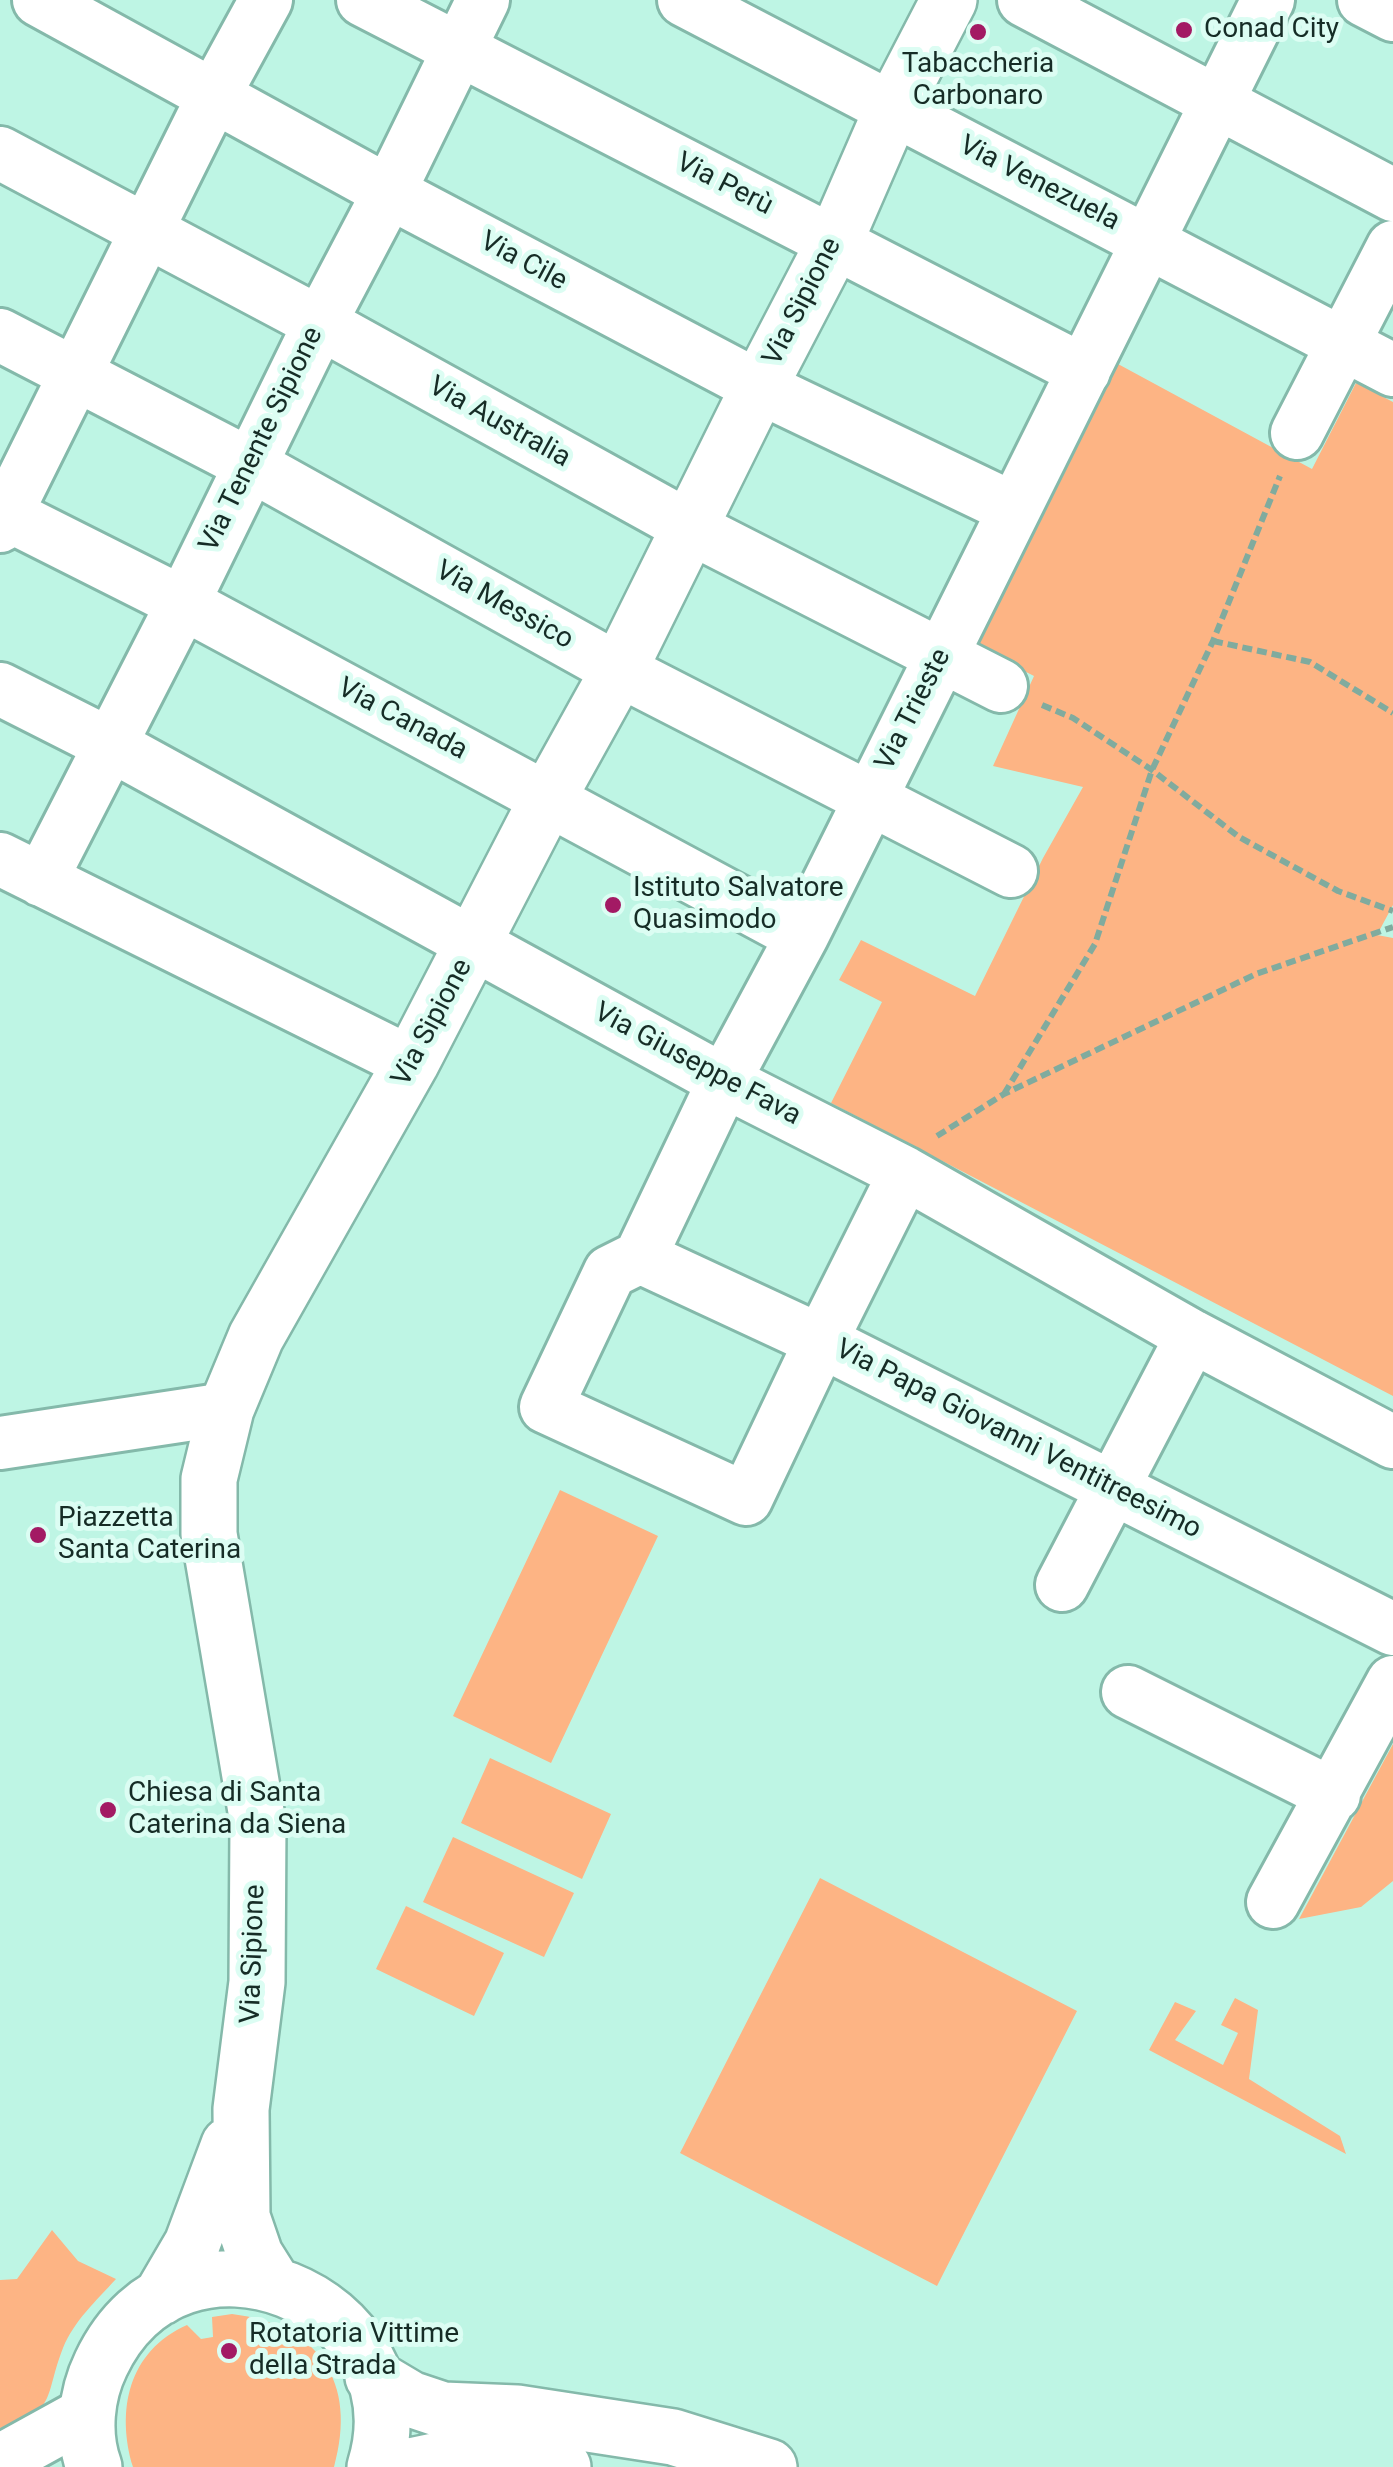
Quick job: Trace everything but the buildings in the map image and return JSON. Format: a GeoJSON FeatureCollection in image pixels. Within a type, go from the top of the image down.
{"type":"FeatureCollection","features":[{"type":"Feature","properties":{"kind":"street","name":"Via Cile"},"geometry":{"type":"LineString","coordinates":[[39,0],[389,192],[759,386],[1014,509]]}},
{"type":"Feature","properties":{"kind":"street"},"geometry":{"type":"LineString","coordinates":[[2,517],[213,97],[266,0]]}},
{"type":"Feature","properties":{"kind":"street","name":"Via Perù"},"geometry":{"type":"LineString","coordinates":[[364,0],[1084,371]]}},
{"type":"Feature","properties":{"kind":"street","name":"Via Tenente Sipione"},"geometry":{"type":"LineString","coordinates":[[20,870],[108,744],[183,603],[248,464],[389,192],[482,0]]}},
{"type":"Feature","properties":{"kind":"street","name":"Via Venezuela"},"geometry":{"type":"LineString","coordinates":[[684,0],[1393,370]]}},
{"type":"Feature","properties":{"kind":"street","name":"Via Sipione"},"geometry":{"type":"LineString","coordinates":[[241,2109],[258,1982],[258,1823],[208,1534],[208,1479],[226,1409],[256,1336],[412,1064],[548,798],[620,670],[835,241],[892,110],[950,0]]}},
{"type":"Feature","properties":{"kind":"street"},"geometry":{"type":"LineString","coordinates":[[1024,0],[1393,195]]}},
{"type":"Feature","properties":{"kind":"street","name":"Via Trieste"},"geometry":{"type":"LineString","coordinates":[[821,1341],[746,1499],[546,1407],[610,1272],[640,1256],[724,1081],[802,936],[1268,0]]}},
{"type":"Feature","properties":{"kind":"street"},"geometry":{"type":"LineString","coordinates":[[1364,0],[1393,15]]}},
{"type":"Feature","properties":{"kind":"street","name":"Via Australia"},"geometry":{"type":"LineString","coordinates":[[0,154],[320,324],[690,528],[1001,686]]}},
{"type":"Feature","properties":{"kind":"street"},"geometry":{"type":"LineString","coordinates":[[1297,433],[1393,247]]}},
{"type":"Feature","properties":{"kind":"street","name":"Via Messico"},"geometry":{"type":"LineString","coordinates":[[0,334],[248,464],[620,670],[1011,871]]}},
{"type":"Feature","properties":{"kind":"street","name":"Via Canada"},"geometry":{"type":"LineString","coordinates":[[2,517],[183,603],[802,936]]}},
{"type":"Feature","properties":{"kind":"street","name":"Via Giuseppe Fava"},"geometry":{"type":"LineString","coordinates":[[0,688],[724,1081],[906,1173],[1192,1336],[1393,1442]]}},
{"type":"Feature","properties":{"kind":"street"},"geometry":{"type":"LineString","coordinates":[[20,870],[412,1064]]}},
{"type":"Feature","properties":{"kind":"street"},"geometry":{"type":"LineString","coordinates":[[821,1341],[906,1173]]}},
{"type":"Feature","properties":{"kind":"street","name":"Via Papa Giovanni Ventitreesimo"},"geometry":{"type":"LineString","coordinates":[[640,1256],[821,1341],[1393,1629]]}},
{"type":"Feature","properties":{"kind":"street"},"geometry":{"type":"LineString","coordinates":[[1062,1585],[1192,1336]]}},
{"type":"Feature","properties":{"kind":"street"},"geometry":{"type":"LineString","coordinates":[[0,1443],[226,1409]]}},
{"type":"Feature","properties":{"kind":"street"},"geometry":{"type":"LineString","coordinates":[[1273,1902],[1393,1682]]}},
{"type":"Feature","properties":{"kind":"street"},"geometry":{"type":"LineString","coordinates":[[1128,1692],[1334,1794]]}},
{"type":"Feature","properties":{"kind":"street"},"geometry":{"type":"LineString","coordinates":[[241,2109],[242,2218],[255,2255],[272,2282]]}},
{"type":"Feature","properties":{"kind":"street"},"geometry":{"type":"LineString","coordinates":[[160,2297],[192,2244],[241,2109]]}},
{"type":"Feature","properties":{"kind":"street"},"geometry":{"type":"LineString","coordinates":[[94,2467],[87,2412],[95,2378],[110,2346],[132,2318],[160,2297],[196,2282],[234,2277],[272,2282],[316,2302],[351,2334],[374,2377],[381,2414],[380,2452],[375,2467]]}},
{"type":"Feature","properties":{"kind":"street"},"geometry":{"type":"LineString","coordinates":[[374,2377],[410,2399],[444,2410],[517,2413],[672,2437],[769,2467]]}},
{"type":"Feature","properties":{"kind":"street"},"geometry":{"type":"LineString","coordinates":[[0,2461],[87,2412]]}},
{"type":"Feature","properties":{"kind":"street"},"geometry":{"type":"LineString","coordinates":[[406,2467],[449,2458],[563,2467]]}},
{"type":"Feature","properties":{"kind":"path"},"geometry":{"type":"LineString","coordinates":[[1004,1094],[1095,944],[1152,770],[1213,642],[1297,433]]}},
{"type":"Feature","properties":{"kind":"path"},"geometry":{"type":"LineString","coordinates":[[1213,642],[1310,662],[1393,713]]}},
{"type":"Feature","properties":{"kind":"path"},"geometry":{"type":"LineString","coordinates":[[1001,686],[1073,718],[1152,770],[1238,837],[1338,890],[1393,910]]}},
{"type":"Feature","properties":{"kind":"path"},"geometry":{"type":"LineString","coordinates":[[906,1173],[940,1132],[1004,1094],[1256,974],[1393,926]]}},
{"type":"Feature","properties":{"kind":"shaded area"},"geometry":{"type":"Polygon","coordinates":[[[1118,364],[1312,469],[1356,383],[1393,402],[1393,905],[1377,935],[1393,938],[1393,1396],[831,1103],[882,1002],[839,980],[861,940],[975,996],[1083,787],[993,766],[1034,676],[973,645],[1118,364]]]}},
{"type":"Feature","properties":{"kind":"shaded area"},"geometry":{"type":"Polygon","coordinates":[[[560,1490],[658,1536],[551,1763],[453,1716],[560,1490]]]}},
{"type":"Feature","properties":{"kind":"shaded area"},"geometry":{"type":"Polygon","coordinates":[[[1393,1744],[1393,1881],[1361,1907],[1299,1919],[1393,1744]]]}},
{"type":"Feature","properties":{"kind":"shaded area"},"geometry":{"type":"Polygon","coordinates":[[[490,1758],[611,1814],[582,1879],[461,1823],[490,1758]]]}},
{"type":"Feature","properties":{"kind":"shaded area"},"geometry":{"type":"Polygon","coordinates":[[[453,1837],[574,1893],[544,1957],[423,1902],[453,1837]]]}},
{"type":"Feature","properties":{"kind":"shaded area"},"geometry":{"type":"Polygon","coordinates":[[[820,1878],[1077,2011],[937,2286],[680,2153],[820,1878]]]}},
{"type":"Feature","properties":{"kind":"shaded area"},"geometry":{"type":"Polygon","coordinates":[[[406,1906],[504,1953],[474,2016],[376,1969],[406,1906]]]}},
{"type":"Feature","properties":{"kind":"shaded area"},"geometry":{"type":"Polygon","coordinates":[[[1235,1998],[1258,2010],[1249,2079],[1340,2136],[1346,2154],[1149,2050],[1175,2002],[1196,2011],[1175,2040],[1223,2065],[1238,2033],[1221,2025],[1235,1998]]]}},
{"type":"Feature","properties":{"kind":"shaded area"},"geometry":{"type":"Polygon","coordinates":[[[52,2230],[78,2261],[116,2279],[73,2329],[40,2408],[32,2416],[0,2428],[0,2280],[17,2279],[52,2230]]]}},
{"type":"Feature","properties":{"kind":"shaded area"},"geometry":{"type":"Polygon","coordinates":[[[232,2314],[288,2331],[309,2345],[325,2363],[340,2409],[334,2467],[133,2467],[127,2404],[140,2367],[151,2350],[187,2325],[201,2339],[213,2337],[212,2317],[232,2314]]]}},
{"type":"Feature","properties":{"kind":"place","name":"Conad City"},"geometry":{"type":"Point","coordinates":[1184,30]}},
{"type":"Feature","properties":{"kind":"place","name":"Tabaccheria Carbonaro"},"geometry":{"type":"Point","coordinates":[978,32]}},
{"type":"Feature","properties":{"kind":"place","name":"Istituto Salvatore Quasimodo"},"geometry":{"type":"Point","coordinates":[613,905]}},
{"type":"Feature","properties":{"kind":"place","name":"Piazzetta Santa Caterina"},"geometry":{"type":"Point","coordinates":[38,1535]}},
{"type":"Feature","properties":{"kind":"place","name":"Chiesa di Santa Caterina da Siena"},"geometry":{"type":"Point","coordinates":[108,1810]}},
{"type":"Feature","properties":{"kind":"place","name":"Rotatoria Vittime della Strada"},"geometry":{"type":"Point","coordinates":[229,2351]}}]}
